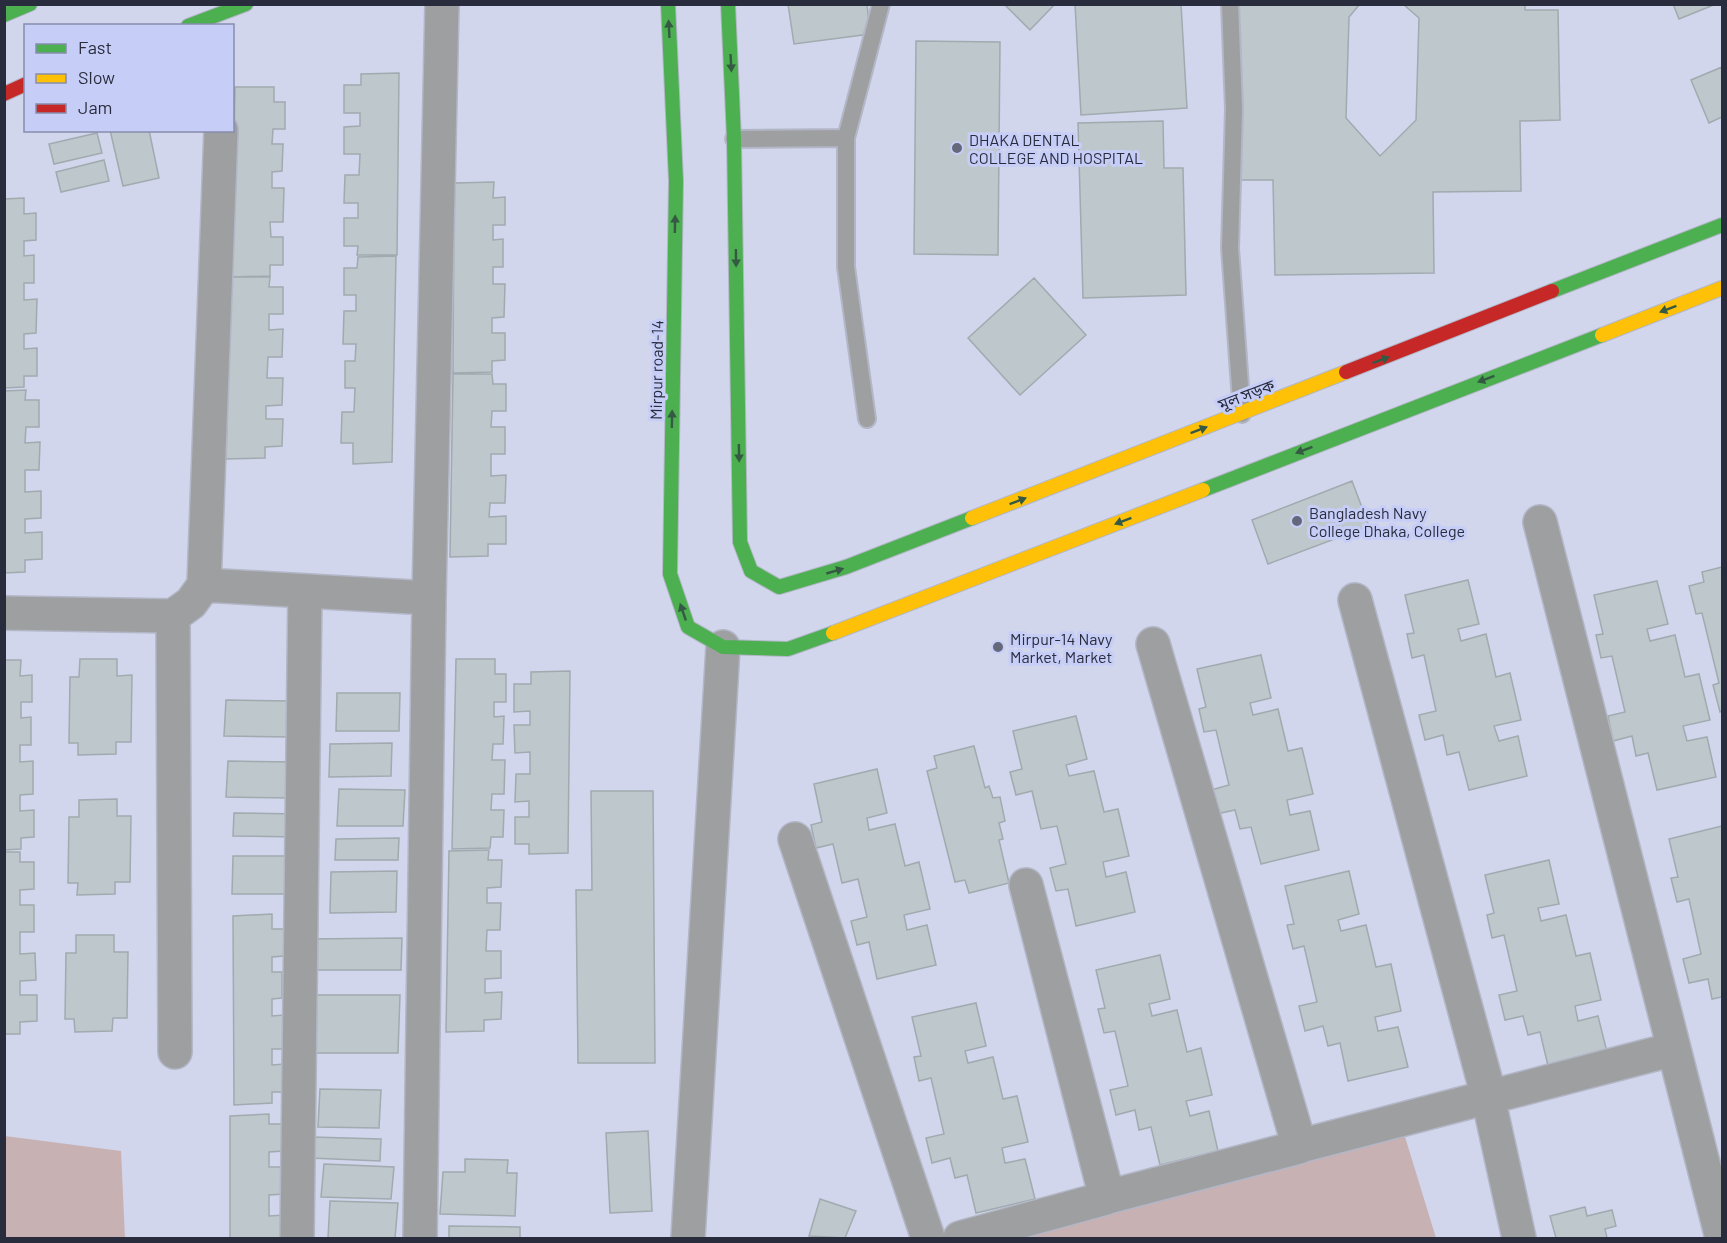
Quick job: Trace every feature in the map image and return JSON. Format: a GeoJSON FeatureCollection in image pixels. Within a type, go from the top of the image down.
{"type":"FeatureCollection","features":[{"type":"Feature","properties":{"kind":"street"},"geometry":{"type":"LineString","coordinates":[[4,15],[30,4]]}},
{"type":"Feature","properties":{"kind":"street"},"geometry":{"type":"LineString","coordinates":[[420,1239],[429,598],[442,4]]}},
{"type":"Feature","properties":{"kind":"street","name":"Mirpur road-14"},"geometry":{"type":"LineString","coordinates":[[668,4],[676,181],[670,574],[688,627],[723,647],[788,649],[1722,288]]}},
{"type":"Feature","properties":{"kind":"street"},"geometry":{"type":"LineString","coordinates":[[728,4],[734,139]]}},
{"type":"Feature","properties":{"kind":"street"},"geometry":{"type":"LineString","coordinates":[[195,24],[232,14]]}},
{"type":"Feature","properties":{"kind":"street"},"geometry":{"type":"LineString","coordinates":[[4,94],[24,85]]}},
{"type":"Feature","properties":{"kind":"street"},"geometry":{"type":"LineString","coordinates":[[4,613],[173,616],[191,603],[204,585],[221,132]]}},
{"type":"Feature","properties":{"kind":"street","name":"মূল সড়ক"},"geometry":{"type":"LineString","coordinates":[[734,139],[740,542],[751,571],[779,587],[846,567],[1722,225]]}},
{"type":"Feature","properties":{"kind":"street"},"geometry":{"type":"LineString","coordinates":[[1540,522],[1722,1239]]}},
{"type":"Feature","properties":{"kind":"street"},"geometry":{"type":"LineString","coordinates":[[204,585],[429,598]]}},
{"type":"Feature","properties":{"kind":"street"},"geometry":{"type":"LineString","coordinates":[[297,1239],[305,591]]}},
{"type":"Feature","properties":{"kind":"street"},"geometry":{"type":"LineString","coordinates":[[1519,1239],[1488,1097],[1358,611],[1490,1097],[1674,1049]]}},
{"type":"Feature","properties":{"kind":"street"},"geometry":{"type":"LineString","coordinates":[[173,616],[175,1052]]}},
{"type":"Feature","properties":{"kind":"street"},"geometry":{"type":"LineString","coordinates":[[688,1239],[723,647]]}},
{"type":"Feature","properties":{"kind":"street"},"geometry":{"type":"LineString","coordinates":[[1154,650],[1300,1146],[1488,1097]]}},
{"type":"Feature","properties":{"kind":"street"},"geometry":{"type":"LineString","coordinates":[[960,1239],[1106,1198],[1029,896],[1108,1197],[1299,1146],[1166,690]]}},
{"type":"Feature","properties":{"kind":"street"},"geometry":{"type":"LineString","coordinates":[[795,839],[928,1239]]}},
{"type":"Feature","properties":{"kind":"lane"},"geometry":{"type":"LineString","coordinates":[[867,419],[846,267],[846,138],[881,4]]}},
{"type":"Feature","properties":{"kind":"lane"},"geometry":{"type":"LineString","coordinates":[[1230,4],[1234,109],[1230,248],[1242,414]]}},
{"type":"Feature","properties":{"kind":"lane"},"geometry":{"type":"LineString","coordinates":[[734,139],[846,138]]}},
{"type":"Feature","properties":{"kind":"shaded area"},"geometry":{"type":"Polygon","coordinates":[[[1402,1127],[1436,1238],[1022,1238],[1402,1127]]]}},
{"type":"Feature","properties":{"kind":"shaded area"},"geometry":{"type":"Polygon","coordinates":[[[5,1136],[121,1151],[125,1238],[5,1238],[5,1136]]]}},
{"type":"Feature","properties":{"kind":"building"},"geometry":{"type":"Polygon","coordinates":[[[788,4],[867,4],[870,34],[794,44],[788,4]]]}},
{"type":"Feature","properties":{"kind":"building"},"geometry":{"type":"Polygon","coordinates":[[[1004,4],[1055,4],[1030,30],[1004,4]]]}},
{"type":"Feature","properties":{"kind":"building"},"geometry":{"type":"Polygon","coordinates":[[[1075,4],[1181,4],[1187,108],[1081,115],[1075,4]]]}},
{"type":"Feature","properties":{"kind":"building"},"geometry":{"type":"Polygon","coordinates":[[[1237,4],[1360,4],[1349,17],[1346,118],[1380,156],[1416,120],[1419,18],[1403,4],[1525,4],[1525,10],[1558,10],[1560,120],[1520,121],[1521,191],[1433,192],[1434,273],[1275,275],[1273,180],[1241,180],[1237,4]]]}},
{"type":"Feature","properties":{"kind":"building"},"geometry":{"type":"Polygon","coordinates":[[[1673,4],[1716,4],[1679,19],[1673,4]]]}},
{"type":"Feature","properties":{"kind":"building","name":"DHAKA DENTAL COLLEGE AND HOSPITAL"},"geometry":{"type":"Polygon","coordinates":[[[916,41],[1000,42],[998,255],[914,254],[916,41]]]}},
{"type":"Feature","properties":{"kind":"building"},"geometry":{"type":"Polygon","coordinates":[[[1722,67],[1722,117],[1709,123],[1691,80],[1722,67]]]}},
{"type":"Feature","properties":{"kind":"building"},"geometry":{"type":"Polygon","coordinates":[[[399,73],[397,255],[357,255],[358,246],[344,246],[344,218],[358,218],[358,203],[344,203],[345,175],[359,175],[360,154],[344,154],[344,127],[360,126],[360,113],[344,113],[344,85],[361,85],[361,74],[399,73]]]}},
{"type":"Feature","properties":{"kind":"building"},"geometry":{"type":"Polygon","coordinates":[[[235,87],[274,87],[274,102],[285,102],[285,129],[273,129],[272,144],[283,144],[282,171],[272,172],[272,188],[284,188],[283,222],[270,222],[271,237],[283,237],[283,265],[270,265],[270,276],[231,277],[235,87]]]}},
{"type":"Feature","properties":{"kind":"building"},"geometry":{"type":"Polygon","coordinates":[[[1163,121],[1164,168],[1183,168],[1186,295],[1083,298],[1078,123],[1163,121]]]}},
{"type":"Feature","properties":{"kind":"building"},"geometry":{"type":"Polygon","coordinates":[[[110,132],[149,132],[159,178],[123,186],[110,132]]]}},
{"type":"Feature","properties":{"kind":"building"},"geometry":{"type":"Polygon","coordinates":[[[97,133],[102,153],[54,164],[49,144],[97,133]]]}},
{"type":"Feature","properties":{"kind":"building"},"geometry":{"type":"Polygon","coordinates":[[[104,160],[109,181],[61,192],[56,172],[104,160]]]}},
{"type":"Feature","properties":{"kind":"building"},"geometry":{"type":"Polygon","coordinates":[[[494,182],[493,198],[505,197],[505,225],[493,225],[493,240],[503,239],[503,267],[493,267],[493,284],[505,284],[504,317],[492,318],[492,333],[505,333],[505,360],[492,361],[492,372],[453,373],[454,183],[494,182]]]}},
{"type":"Feature","properties":{"kind":"building"},"geometry":{"type":"Polygon","coordinates":[[[24,198],[24,214],[36,213],[36,240],[24,241],[24,256],[34,255],[34,283],[24,283],[24,300],[37,299],[36,333],[24,334],[24,349],[37,348],[37,376],[24,376],[24,387],[4,388],[4,199],[24,198]]]}},
{"type":"Feature","properties":{"kind":"building"},"geometry":{"type":"Polygon","coordinates":[[[396,256],[392,462],[353,464],[353,443],[341,443],[342,412],[354,412],[355,388],[345,388],[345,361],[355,361],[356,344],[343,344],[344,311],[356,311],[356,295],[344,295],[344,268],[357,268],[358,257],[396,256]]]}},
{"type":"Feature","properties":{"kind":"building"},"geometry":{"type":"Polygon","coordinates":[[[231,277],[270,277],[269,287],[283,287],[283,314],[269,314],[269,330],[283,329],[282,357],[268,357],[267,378],[283,378],[282,405],[266,406],[266,419],[283,419],[282,446],[265,447],[265,458],[226,459],[231,277]]]}},
{"type":"Feature","properties":{"kind":"building"},"geometry":{"type":"Polygon","coordinates":[[[1034,278],[1086,335],[1020,395],[968,338],[1034,278]]]}},
{"type":"Feature","properties":{"kind":"building"},"geometry":{"type":"Polygon","coordinates":[[[453,374],[492,374],[493,384],[506,384],[506,411],[492,411],[491,427],[505,427],[505,454],[491,454],[491,476],[506,475],[505,503],[490,503],[489,517],[506,516],[506,544],[488,544],[488,556],[450,557],[453,374]]]}},
{"type":"Feature","properties":{"kind":"building"},"geometry":{"type":"Polygon","coordinates":[[[26,390],[25,400],[39,400],[39,427],[26,427],[25,443],[40,442],[39,470],[25,470],[25,492],[41,491],[41,518],[25,519],[25,533],[42,532],[42,559],[25,560],[25,572],[4,573],[4,391],[26,390]]]}},
{"type":"Feature","properties":{"kind":"building"},"geometry":{"type":"Polygon","coordinates":[[[1352,481],[1369,526],[1268,564],[1252,520],[1352,481]]]}},
{"type":"Feature","properties":{"kind":"building"},"geometry":{"type":"Polygon","coordinates":[[[1722,567],[1722,711],[1720,712],[1713,685],[1719,683],[1702,613],[1696,614],[1689,586],[1704,582],[1702,572],[1722,567]]]}},
{"type":"Feature","properties":{"kind":"building"},"geometry":{"type":"Polygon","coordinates":[[[1468,580],[1479,624],[1458,629],[1461,641],[1486,634],[1496,677],[1510,673],[1521,720],[1494,726],[1499,741],[1518,736],[1527,776],[1469,790],[1459,752],[1447,755],[1443,735],[1425,740],[1419,715],[1436,711],[1424,655],[1412,658],[1407,634],[1414,633],[1405,595],[1468,580]]]}},
{"type":"Feature","properties":{"kind":"building"},"geometry":{"type":"Polygon","coordinates":[[[1657,581],[1668,624],[1647,629],[1650,641],[1675,635],[1685,677],[1699,674],[1710,720],[1683,726],[1687,741],[1707,737],[1716,777],[1657,790],[1648,753],[1636,756],[1632,736],[1613,741],[1608,716],[1625,712],[1612,656],[1601,658],[1596,635],[1603,634],[1594,595],[1657,581]]]}},
{"type":"Feature","properties":{"kind":"building"},"geometry":{"type":"Polygon","coordinates":[[[1261,655],[1271,698],[1250,703],[1253,715],[1278,709],[1288,751],[1302,748],[1313,794],[1287,800],[1290,815],[1310,811],[1319,850],[1261,864],[1251,827],[1240,829],[1235,810],[1216,814],[1211,790],[1229,785],[1216,730],[1204,732],[1199,709],[1206,707],[1197,669],[1261,655]]]}},
{"type":"Feature","properties":{"kind":"building"},"geometry":{"type":"Polygon","coordinates":[[[80,659],[117,659],[117,676],[132,675],[131,742],[116,742],[116,754],[78,755],[78,743],[69,743],[70,677],[79,677],[80,659]]]}},
{"type":"Feature","properties":{"kind":"building"},"geometry":{"type":"Polygon","coordinates":[[[456,659],[495,659],[495,674],[506,674],[506,702],[494,702],[494,717],[504,716],[503,744],[493,744],[492,760],[505,760],[504,794],[492,794],[491,810],[504,810],[503,837],[491,837],[490,848],[452,849],[456,659]]]}},
{"type":"Feature","properties":{"kind":"building"},"geometry":{"type":"Polygon","coordinates":[[[4,660],[21,660],[20,676],[32,675],[32,702],[21,702],[21,718],[31,717],[31,745],[20,745],[20,762],[33,761],[33,794],[20,795],[20,811],[34,810],[34,837],[21,838],[21,849],[4,850],[4,660]]]}},
{"type":"Feature","properties":{"kind":"building"},"geometry":{"type":"Polygon","coordinates":[[[570,671],[568,853],[529,854],[529,844],[515,844],[515,817],[529,817],[529,801],[515,802],[516,774],[530,774],[530,752],[515,753],[514,725],[530,725],[530,711],[514,712],[514,684],[531,684],[531,672],[570,671]]]}},
{"type":"Feature","properties":{"kind":"building"},"geometry":{"type":"Polygon","coordinates":[[[337,693],[400,693],[399,731],[336,731],[337,693]]]}},
{"type":"Feature","properties":{"kind":"building"},"geometry":{"type":"Polygon","coordinates":[[[226,700],[293,701],[291,737],[224,736],[226,700]]]}},
{"type":"Feature","properties":{"kind":"building"},"geometry":{"type":"Polygon","coordinates":[[[1076,716],[1087,759],[1066,765],[1069,776],[1094,771],[1104,812],[1118,809],[1129,856],[1103,862],[1106,877],[1126,872],[1135,912],[1076,926],[1068,889],[1056,891],[1050,868],[1066,864],[1057,826],[1041,829],[1032,791],[1016,795],[1010,772],[1022,769],[1013,731],[1076,716]]]}},
{"type":"Feature","properties":{"kind":"building"},"geometry":{"type":"Polygon","coordinates":[[[392,743],[391,776],[329,777],[330,744],[392,743]]]}},
{"type":"Feature","properties":{"kind":"building"},"geometry":{"type":"Polygon","coordinates":[[[974,746],[985,788],[989,786],[993,798],[1000,797],[1005,821],[999,823],[1003,839],[999,840],[1009,883],[969,893],[965,880],[955,882],[927,771],[937,768],[934,756],[974,746]]]}},
{"type":"Feature","properties":{"kind":"building"},"geometry":{"type":"Polygon","coordinates":[[[228,761],[295,762],[293,798],[226,797],[228,761]]]}},
{"type":"Feature","properties":{"kind":"building"},"geometry":{"type":"Polygon","coordinates":[[[877,769],[887,813],[867,818],[869,830],[895,824],[905,866],[919,862],[930,909],[904,915],[907,930],[927,925],[936,965],[877,979],[869,942],[857,945],[851,921],[867,917],[858,879],[842,883],[833,844],[816,848],[811,825],[822,822],[814,784],[877,769]]]}},
{"type":"Feature","properties":{"kind":"building"},"geometry":{"type":"Polygon","coordinates":[[[339,789],[405,790],[403,826],[337,826],[339,789]]]}},
{"type":"Feature","properties":{"kind":"building"},"geometry":{"type":"Polygon","coordinates":[[[591,791],[653,791],[655,1063],[578,1063],[576,890],[592,890],[591,791]]]}},
{"type":"Feature","properties":{"kind":"building"},"geometry":{"type":"Polygon","coordinates":[[[117,799],[117,816],[131,816],[130,882],[115,882],[115,894],[77,895],[78,883],[68,883],[69,817],[79,817],[79,800],[117,799]]]}},
{"type":"Feature","properties":{"kind":"building"},"geometry":{"type":"Polygon","coordinates":[[[234,813],[298,814],[297,837],[233,836],[234,813]]]}},
{"type":"Feature","properties":{"kind":"building"},"geometry":{"type":"Polygon","coordinates":[[[1722,826],[1722,997],[1712,999],[1708,979],[1689,983],[1683,959],[1701,954],[1689,899],[1677,902],[1671,878],[1678,877],[1669,839],[1722,826]]]}},
{"type":"Feature","properties":{"kind":"building"},"geometry":{"type":"Polygon","coordinates":[[[399,838],[398,860],[335,860],[336,839],[399,838]]]}},
{"type":"Feature","properties":{"kind":"building"},"geometry":{"type":"Polygon","coordinates":[[[489,850],[488,860],[502,860],[501,887],[487,888],[487,903],[501,903],[500,930],[487,930],[486,951],[501,951],[501,978],[485,979],[485,993],[502,992],[501,1019],[484,1020],[484,1031],[446,1032],[449,851],[489,850]]]}},
{"type":"Feature","properties":{"kind":"building"},"geometry":{"type":"Polygon","coordinates":[[[4,852],[20,852],[20,862],[34,862],[34,889],[20,890],[20,905],[34,905],[34,932],[20,932],[20,954],[35,953],[36,980],[20,981],[20,995],[37,995],[37,1021],[20,1022],[20,1034],[4,1034],[4,852]]]}},
{"type":"Feature","properties":{"kind":"building"},"geometry":{"type":"Polygon","coordinates":[[[233,856],[295,856],[293,894],[232,894],[233,856]]]}},
{"type":"Feature","properties":{"kind":"building"},"geometry":{"type":"Polygon","coordinates":[[[1549,860],[1559,904],[1538,908],[1541,921],[1566,915],[1576,956],[1590,953],[1601,1000],[1575,1006],[1578,1021],[1598,1016],[1608,1056],[1549,1070],[1540,1032],[1528,1035],[1523,1016],[1505,1020],[1499,995],[1517,991],[1504,935],[1492,938],[1487,915],[1494,913],[1485,875],[1549,860]]]}},
{"type":"Feature","properties":{"kind":"building"},"geometry":{"type":"Polygon","coordinates":[[[397,871],[396,912],[330,913],[331,872],[397,871]]]}},
{"type":"Feature","properties":{"kind":"building"},"geometry":{"type":"Polygon","coordinates":[[[1349,871],[1359,914],[1338,920],[1341,931],[1366,925],[1376,967],[1391,964],[1401,1011],[1375,1017],[1378,1031],[1398,1027],[1408,1067],[1348,1081],[1340,1043],[1328,1046],[1323,1026],[1305,1031],[1299,1006],[1317,1002],[1304,946],[1293,949],[1287,925],[1294,924],[1285,886],[1349,871]]]}},
{"type":"Feature","properties":{"kind":"building"},"geometry":{"type":"Polygon","coordinates":[[[272,914],[272,929],[284,929],[284,956],[272,957],[272,972],[282,972],[282,998],[272,999],[272,1016],[284,1015],[285,1049],[272,1049],[272,1065],[285,1064],[285,1092],[272,1092],[272,1103],[234,1105],[233,916],[272,914]]]}},
{"type":"Feature","properties":{"kind":"building"},"geometry":{"type":"Polygon","coordinates":[[[76,935],[114,935],[114,952],[128,952],[127,1018],[113,1018],[112,1031],[75,1032],[74,1019],[65,1019],[66,953],[76,953],[76,935]]]}},
{"type":"Feature","properties":{"kind":"building"},"geometry":{"type":"Polygon","coordinates":[[[402,938],[401,970],[306,970],[308,939],[402,938]]]}},
{"type":"Feature","properties":{"kind":"building"},"geometry":{"type":"Polygon","coordinates":[[[1160,955],[1170,999],[1149,1004],[1152,1016],[1177,1010],[1187,1052],[1201,1048],[1212,1095],[1186,1101],[1190,1116],[1209,1111],[1218,1151],[1160,1165],[1151,1127],[1139,1130],[1135,1110],[1116,1115],[1110,1090],[1128,1086],[1115,1031],[1104,1033],[1098,1009],[1105,1008],[1096,970],[1160,955]]]}},
{"type":"Feature","properties":{"kind":"building"},"geometry":{"type":"Polygon","coordinates":[[[305,995],[400,995],[398,1053],[303,1053],[305,995]]]}},
{"type":"Feature","properties":{"kind":"building"},"geometry":{"type":"Polygon","coordinates":[[[976,1003],[986,1046],[965,1051],[968,1063],[993,1057],[1003,1099],[1017,1096],[1028,1142],[1002,1148],[1005,1163],[1025,1159],[1035,1199],[976,1213],[967,1175],[955,1178],[950,1158],[932,1163],[926,1138],[944,1134],[931,1078],[919,1081],[914,1057],[921,1056],[912,1017],[976,1003]]]}},
{"type":"Feature","properties":{"kind":"building"},"geometry":{"type":"Polygon","coordinates":[[[320,1089],[381,1090],[379,1128],[318,1127],[320,1089]]]}},
{"type":"Feature","properties":{"kind":"building"},"geometry":{"type":"Polygon","coordinates":[[[269,1114],[269,1124],[283,1124],[283,1151],[269,1152],[269,1167],[283,1167],[284,1194],[269,1195],[269,1216],[284,1215],[285,1238],[230,1238],[230,1116],[269,1114]]]}},
{"type":"Feature","properties":{"kind":"building"},"geometry":{"type":"Polygon","coordinates":[[[648,1131],[652,1211],[610,1213],[606,1133],[648,1131]]]}},
{"type":"Feature","properties":{"kind":"building"},"geometry":{"type":"Polygon","coordinates":[[[312,1137],[381,1139],[380,1161],[310,1158],[312,1137]]]}},
{"type":"Feature","properties":{"kind":"building"},"geometry":{"type":"Polygon","coordinates":[[[465,1159],[508,1160],[507,1173],[517,1173],[515,1216],[440,1214],[443,1172],[465,1172],[465,1159]]]}},
{"type":"Feature","properties":{"kind":"building"},"geometry":{"type":"Polygon","coordinates":[[[324,1164],[394,1167],[391,1199],[321,1197],[324,1164]]]}},
{"type":"Feature","properties":{"kind":"building"},"geometry":{"type":"Polygon","coordinates":[[[820,1199],[856,1211],[845,1238],[809,1236],[820,1199]]]}},
{"type":"Feature","properties":{"kind":"building"},"geometry":{"type":"Polygon","coordinates":[[[330,1201],[398,1203],[395,1238],[328,1238],[330,1201]]]}},
{"type":"Feature","properties":{"kind":"building"},"geometry":{"type":"Polygon","coordinates":[[[1585,1207],[1587,1216],[1612,1210],[1616,1226],[1605,1229],[1607,1238],[1556,1238],[1550,1216],[1585,1207]]]}},
{"type":"Feature","properties":{"kind":"building"},"geometry":{"type":"Polygon","coordinates":[[[449,1226],[520,1227],[520,1238],[449,1238],[449,1226]]]}},
{"type":"Feature","properties":{"kind":"traffic: fast"},"geometry":{"type":"LineString","coordinates":[[4,15],[30,4]]}},
{"type":"Feature","properties":{"kind":"traffic: fast"},"geometry":{"type":"LineString","coordinates":[[193,24],[246,4]]}},
{"type":"Feature","properties":{"kind":"traffic: fast"},"geometry":{"type":"LineString","coordinates":[[668,4],[676,181],[670,574],[688,627],[723,647],[788,649],[833,633]]}},
{"type":"Feature","properties":{"kind":"traffic: fast"},"geometry":{"type":"LineString","coordinates":[[728,4],[734,139],[740,542],[751,571],[779,587],[846,567],[972,518]]}},
{"type":"Feature","properties":{"kind":"traffic: fast"},"geometry":{"type":"LineString","coordinates":[[1552,291],[1722,225]]}},
{"type":"Feature","properties":{"kind":"traffic: fast"},"geometry":{"type":"LineString","coordinates":[[1203,490],[1602,335]]}},
{"type":"Feature","properties":{"kind":"traffic: slow"},"geometry":{"type":"LineString","coordinates":[[1602,335],[1722,288]]}},
{"type":"Feature","properties":{"kind":"traffic: slow"},"geometry":{"type":"LineString","coordinates":[[972,518],[1346,372]]}},
{"type":"Feature","properties":{"kind":"traffic: slow"},"geometry":{"type":"LineString","coordinates":[[833,633],[1203,490]]}},
{"type":"Feature","properties":{"kind":"traffic: jam"},"geometry":{"type":"LineString","coordinates":[[4,94],[24,85]]}},
{"type":"Feature","properties":{"kind":"traffic: jam"},"geometry":{"type":"LineString","coordinates":[[1346,372],[1552,291]]}},
{"type":"Feature","properties":{"kind":"place","name":"DHAKA DENTAL COLLEGE AND HOSPITAL"},"geometry":{"type":"Point","coordinates":[957,148]}},
{"type":"Feature","properties":{"kind":"place","name":"Bangladesh Navy College Dhaka, College"},"geometry":{"type":"Point","coordinates":[1297,521]}},
{"type":"Feature","properties":{"kind":"place","name":"Mirpur-14 Navy Market, Market"},"geometry":{"type":"Point","coordinates":[998,647]}}]}
